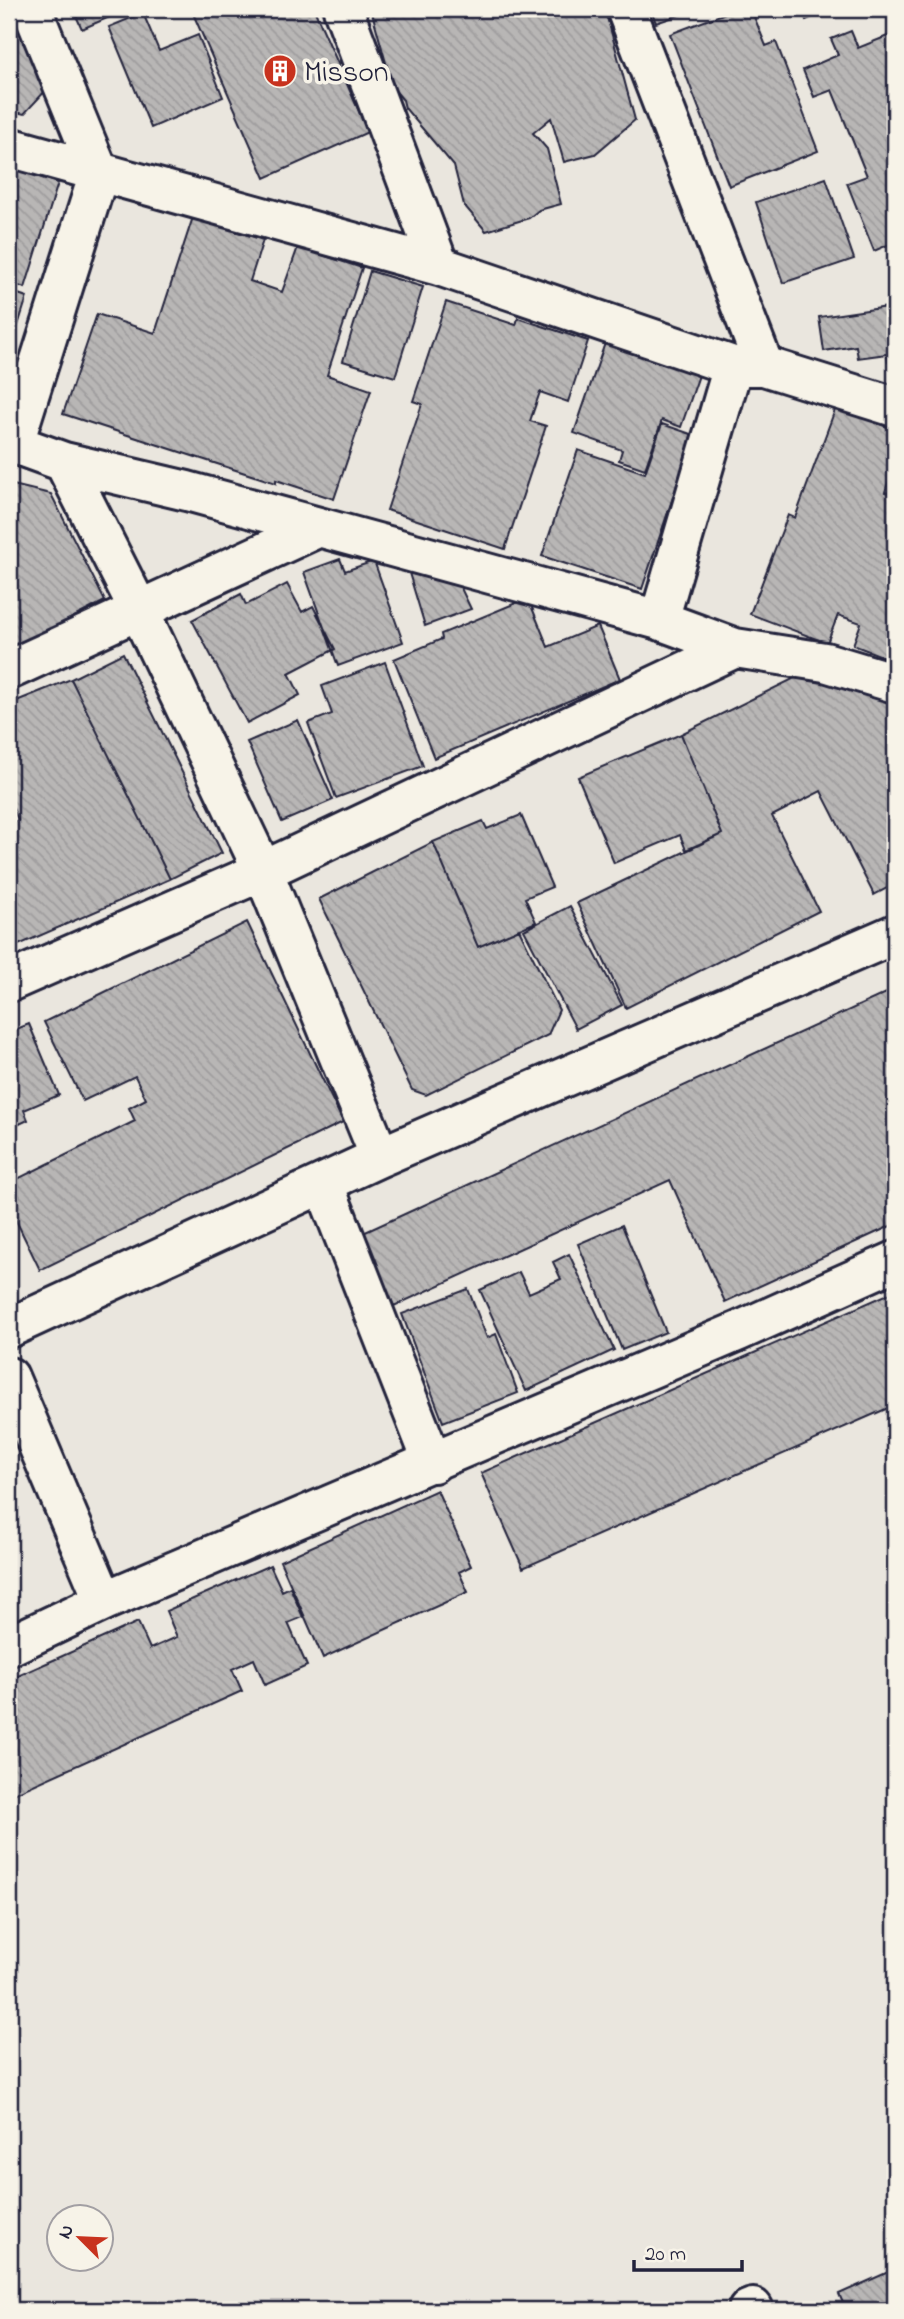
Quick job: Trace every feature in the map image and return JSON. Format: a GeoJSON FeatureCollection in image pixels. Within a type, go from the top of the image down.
{"type":"FeatureCollection","features":[{"type":"Feature","properties":{"kind":"street"},"geometry":{"type":"LineString","coordinates":[[32,9],[99,173],[12,442],[64,462],[187,491],[659,620],[735,649],[825,662],[895,683]]}},
{"type":"Feature","properties":{"kind":"street"},"geometry":{"type":"LineString","coordinates":[[343,9],[439,266]]}},
{"type":"Feature","properties":{"kind":"street"},"geometry":{"type":"LineString","coordinates":[[626,9],[748,366],[659,620]]}},
{"type":"Feature","properties":{"kind":"street"},"geometry":{"type":"LineString","coordinates":[[9,147],[439,266],[748,366],[895,407]]}},
{"type":"Feature","properties":{"kind":"street"},"geometry":{"type":"LineString","coordinates":[[64,462],[139,610],[263,871],[380,1157]]}},
{"type":"Feature","properties":{"kind":"street"},"geometry":{"type":"LineString","coordinates":[[9,670],[317,528]]}},
{"type":"Feature","properties":{"kind":"street"},"geometry":{"type":"LineString","coordinates":[[9,982],[263,871],[735,649]]}},
{"type":"Feature","properties":{"kind":"street"},"geometry":{"type":"LineString","coordinates":[[9,1328],[380,1157],[895,934]]}},
{"type":"Feature","properties":{"kind":"street"},"geometry":{"type":"LineString","coordinates":[[324,1185],[433,1463]]}},
{"type":"Feature","properties":{"kind":"street"},"geometry":{"type":"LineString","coordinates":[[9,1646],[104,1601],[433,1463],[895,1261]]}},
{"type":"Feature","properties":{"kind":"street"},"geometry":{"type":"LineString","coordinates":[[9,1377],[104,1601]]}},
{"type":"Feature","properties":{"kind":"building"},"geometry":{"type":"Polygon","coordinates":[[[9,9],[20,23],[48,88],[24,114],[9,110],[9,9]]]}},
{"type":"Feature","properties":{"kind":"building"},"geometry":{"type":"Polygon","coordinates":[[[73,9],[128,9],[82,29],[73,9]]]}},
{"type":"Feature","properties":{"kind":"building","name":"Misson"},"geometry":{"type":"Polygon","coordinates":[[[191,9],[314,9],[368,132],[265,178],[191,9]]]}},
{"type":"Feature","properties":{"kind":"building"},"geometry":{"type":"Polygon","coordinates":[[[371,9],[605,9],[635,120],[595,154],[564,162],[551,118],[533,133],[547,149],[561,204],[539,210],[529,218],[486,231],[464,205],[454,166],[405,108],[403,100],[393,88],[371,9]]]}},
{"type":"Feature","properties":{"kind":"building"},"geometry":{"type":"Polygon","coordinates":[[[651,9],[697,9],[656,23],[651,9]]]}},
{"type":"Feature","properties":{"kind":"building"},"geometry":{"type":"Polygon","coordinates":[[[736,9],[751,9],[766,46],[776,42],[818,151],[729,186],[670,34],[736,9]]]}},
{"type":"Feature","properties":{"kind":"building"},"geometry":{"type":"Polygon","coordinates":[[[801,9],[833,9],[806,20],[801,9]]]}},
{"type":"Feature","properties":{"kind":"building"},"geometry":{"type":"Polygon","coordinates":[[[143,13],[159,51],[198,35],[223,97],[151,128],[109,27],[143,13]]]}},
{"type":"Feature","properties":{"kind":"building"},"geometry":{"type":"Polygon","coordinates":[[[851,31],[858,48],[895,33],[895,242],[874,251],[847,183],[867,176],[832,90],[814,97],[803,70],[838,55],[831,39],[851,31]]]}},
{"type":"Feature","properties":{"kind":"building"},"geometry":{"type":"Polygon","coordinates":[[[9,167],[58,183],[25,288],[9,283],[9,167]]]}},
{"type":"Feature","properties":{"kind":"building"},"geometry":{"type":"Polygon","coordinates":[[[826,178],[854,259],[783,283],[756,202],[826,178]]]}},
{"type":"Feature","properties":{"kind":"building"},"geometry":{"type":"Polygon","coordinates":[[[193,217],[263,240],[250,281],[282,292],[298,247],[362,268],[327,375],[371,390],[334,499],[63,414],[97,314],[155,333],[193,217]]]}},
{"type":"Feature","properties":{"kind":"building"},"geometry":{"type":"Polygon","coordinates":[[[370,271],[423,287],[395,377],[343,361],[370,271]]]}},
{"type":"Feature","properties":{"kind":"building"},"geometry":{"type":"Polygon","coordinates":[[[9,291],[27,297],[9,354],[9,291]]]}},
{"type":"Feature","properties":{"kind":"building"},"geometry":{"type":"Polygon","coordinates":[[[446,302],[516,325],[518,318],[588,341],[568,402],[540,392],[530,421],[546,426],[505,549],[387,510],[422,404],[413,401],[446,302]]]}},
{"type":"Feature","properties":{"kind":"building"},"geometry":{"type":"Polygon","coordinates":[[[895,306],[895,361],[888,362],[887,354],[858,358],[856,346],[824,351],[819,317],[895,306]]]}},
{"type":"Feature","properties":{"kind":"building"},"geometry":{"type":"Polygon","coordinates":[[[605,343],[699,375],[681,427],[662,420],[645,469],[619,460],[622,450],[574,433],[605,343]]]}},
{"type":"Feature","properties":{"kind":"building"},"geometry":{"type":"Polygon","coordinates":[[[836,407],[895,430],[895,463],[885,492],[893,494],[895,489],[895,661],[853,645],[861,623],[838,615],[827,643],[750,614],[788,515],[795,518],[836,407]]]}},
{"type":"Feature","properties":{"kind":"building"},"geometry":{"type":"Polygon","coordinates":[[[662,424],[694,435],[642,589],[542,556],[578,450],[645,473],[662,424]]]}},
{"type":"Feature","properties":{"kind":"building"},"geometry":{"type":"Polygon","coordinates":[[[9,484],[51,494],[105,601],[9,651],[9,484]]]}},
{"type":"Feature","properties":{"kind":"building"},"geometry":{"type":"Polygon","coordinates":[[[340,559],[345,571],[374,561],[403,642],[338,666],[304,572],[340,559]]]}},
{"type":"Feature","properties":{"kind":"building"},"geometry":{"type":"Polygon","coordinates":[[[409,573],[460,586],[471,609],[425,626],[409,573]]]}},
{"type":"Feature","properties":{"kind":"building"},"geometry":{"type":"Polygon","coordinates":[[[287,584],[302,612],[313,606],[335,649],[289,673],[300,695],[247,723],[192,620],[241,594],[246,605],[287,584]]]}},
{"type":"Feature","properties":{"kind":"building"},"geometry":{"type":"Polygon","coordinates":[[[528,598],[548,647],[598,626],[620,679],[434,758],[394,659],[442,639],[441,634],[528,598]]]}},
{"type":"Feature","properties":{"kind":"building"},"geometry":{"type":"Polygon","coordinates":[[[123,653],[222,853],[170,879],[71,679],[123,653]]]}},
{"type":"Feature","properties":{"kind":"building"},"geometry":{"type":"Polygon","coordinates":[[[385,662],[423,766],[336,798],[308,723],[332,714],[322,686],[385,662]]]}},
{"type":"Feature","properties":{"kind":"building"},"geometry":{"type":"Polygon","coordinates":[[[809,671],[895,698],[895,884],[874,895],[821,791],[772,816],[819,911],[626,1008],[577,903],[722,834],[681,734],[809,671]]]}},
{"type":"Feature","properties":{"kind":"building"},"geometry":{"type":"Polygon","coordinates":[[[71,679],[170,879],[14,947],[9,936],[9,824],[18,820],[9,799],[9,704],[71,679]]]}},
{"type":"Feature","properties":{"kind":"building"},"geometry":{"type":"Polygon","coordinates":[[[298,720],[333,800],[282,822],[247,742],[298,720]]]}},
{"type":"Feature","properties":{"kind":"building"},"geometry":{"type":"Polygon","coordinates":[[[681,734],[722,834],[686,850],[680,835],[614,863],[578,777],[681,734]]]}},
{"type":"Feature","properties":{"kind":"building"},"geometry":{"type":"Polygon","coordinates":[[[521,815],[552,887],[525,898],[536,922],[478,947],[433,842],[483,821],[487,829],[521,815]]]}},
{"type":"Feature","properties":{"kind":"building"},"geometry":{"type":"Polygon","coordinates":[[[433,842],[478,947],[519,929],[559,1010],[548,1035],[426,1095],[412,1090],[319,899],[433,842]]]}},
{"type":"Feature","properties":{"kind":"building"},"geometry":{"type":"Polygon","coordinates":[[[570,906],[622,1005],[576,1029],[524,930],[570,906]]]}},
{"type":"Feature","properties":{"kind":"building"},"geometry":{"type":"Polygon","coordinates":[[[247,922],[343,1122],[40,1270],[9,1206],[9,1183],[135,1121],[129,1108],[146,1099],[135,1076],[83,1101],[44,1022],[247,922]]]}},
{"type":"Feature","properties":{"kind":"building"},"geometry":{"type":"Polygon","coordinates":[[[895,989],[895,1224],[725,1302],[670,1180],[394,1306],[361,1234],[895,989]]]}},
{"type":"Feature","properties":{"kind":"building"},"geometry":{"type":"Polygon","coordinates":[[[29,1024],[59,1095],[24,1110],[28,1120],[9,1129],[9,1032],[29,1024]]]}},
{"type":"Feature","properties":{"kind":"building"},"geometry":{"type":"Polygon","coordinates":[[[622,1225],[666,1332],[622,1350],[578,1244],[622,1225]]]}},
{"type":"Feature","properties":{"kind":"building"},"geometry":{"type":"Polygon","coordinates":[[[569,1254],[614,1350],[526,1391],[480,1290],[519,1272],[529,1293],[561,1279],[553,1262],[569,1254]]]}},
{"type":"Feature","properties":{"kind":"building"},"geometry":{"type":"Polygon","coordinates":[[[468,1289],[487,1338],[496,1334],[518,1393],[443,1422],[402,1314],[468,1289]]]}},
{"type":"Feature","properties":{"kind":"building"},"geometry":{"type":"Polygon","coordinates":[[[895,1291],[895,1405],[523,1568],[481,1473],[895,1291]]]}},
{"type":"Feature","properties":{"kind":"building"},"geometry":{"type":"Polygon","coordinates":[[[437,1490],[471,1566],[459,1572],[468,1592],[323,1658],[280,1561],[437,1490]]]}},
{"type":"Feature","properties":{"kind":"building"},"geometry":{"type":"Polygon","coordinates":[[[270,1565],[282,1591],[290,1587],[303,1617],[288,1623],[307,1666],[265,1685],[254,1659],[232,1669],[242,1691],[9,1796],[9,1680],[138,1622],[150,1649],[177,1637],[166,1611],[270,1565]]]}},
{"type":"Feature","properties":{"kind":"building"},"geometry":{"type":"Polygon","coordinates":[[[895,2269],[895,2310],[846,2310],[839,2294],[895,2269]]]}},
{"type":"Feature","properties":{"kind":"place","name":"Misson"},"geometry":{"type":"Point","coordinates":[280,71]}}]}
